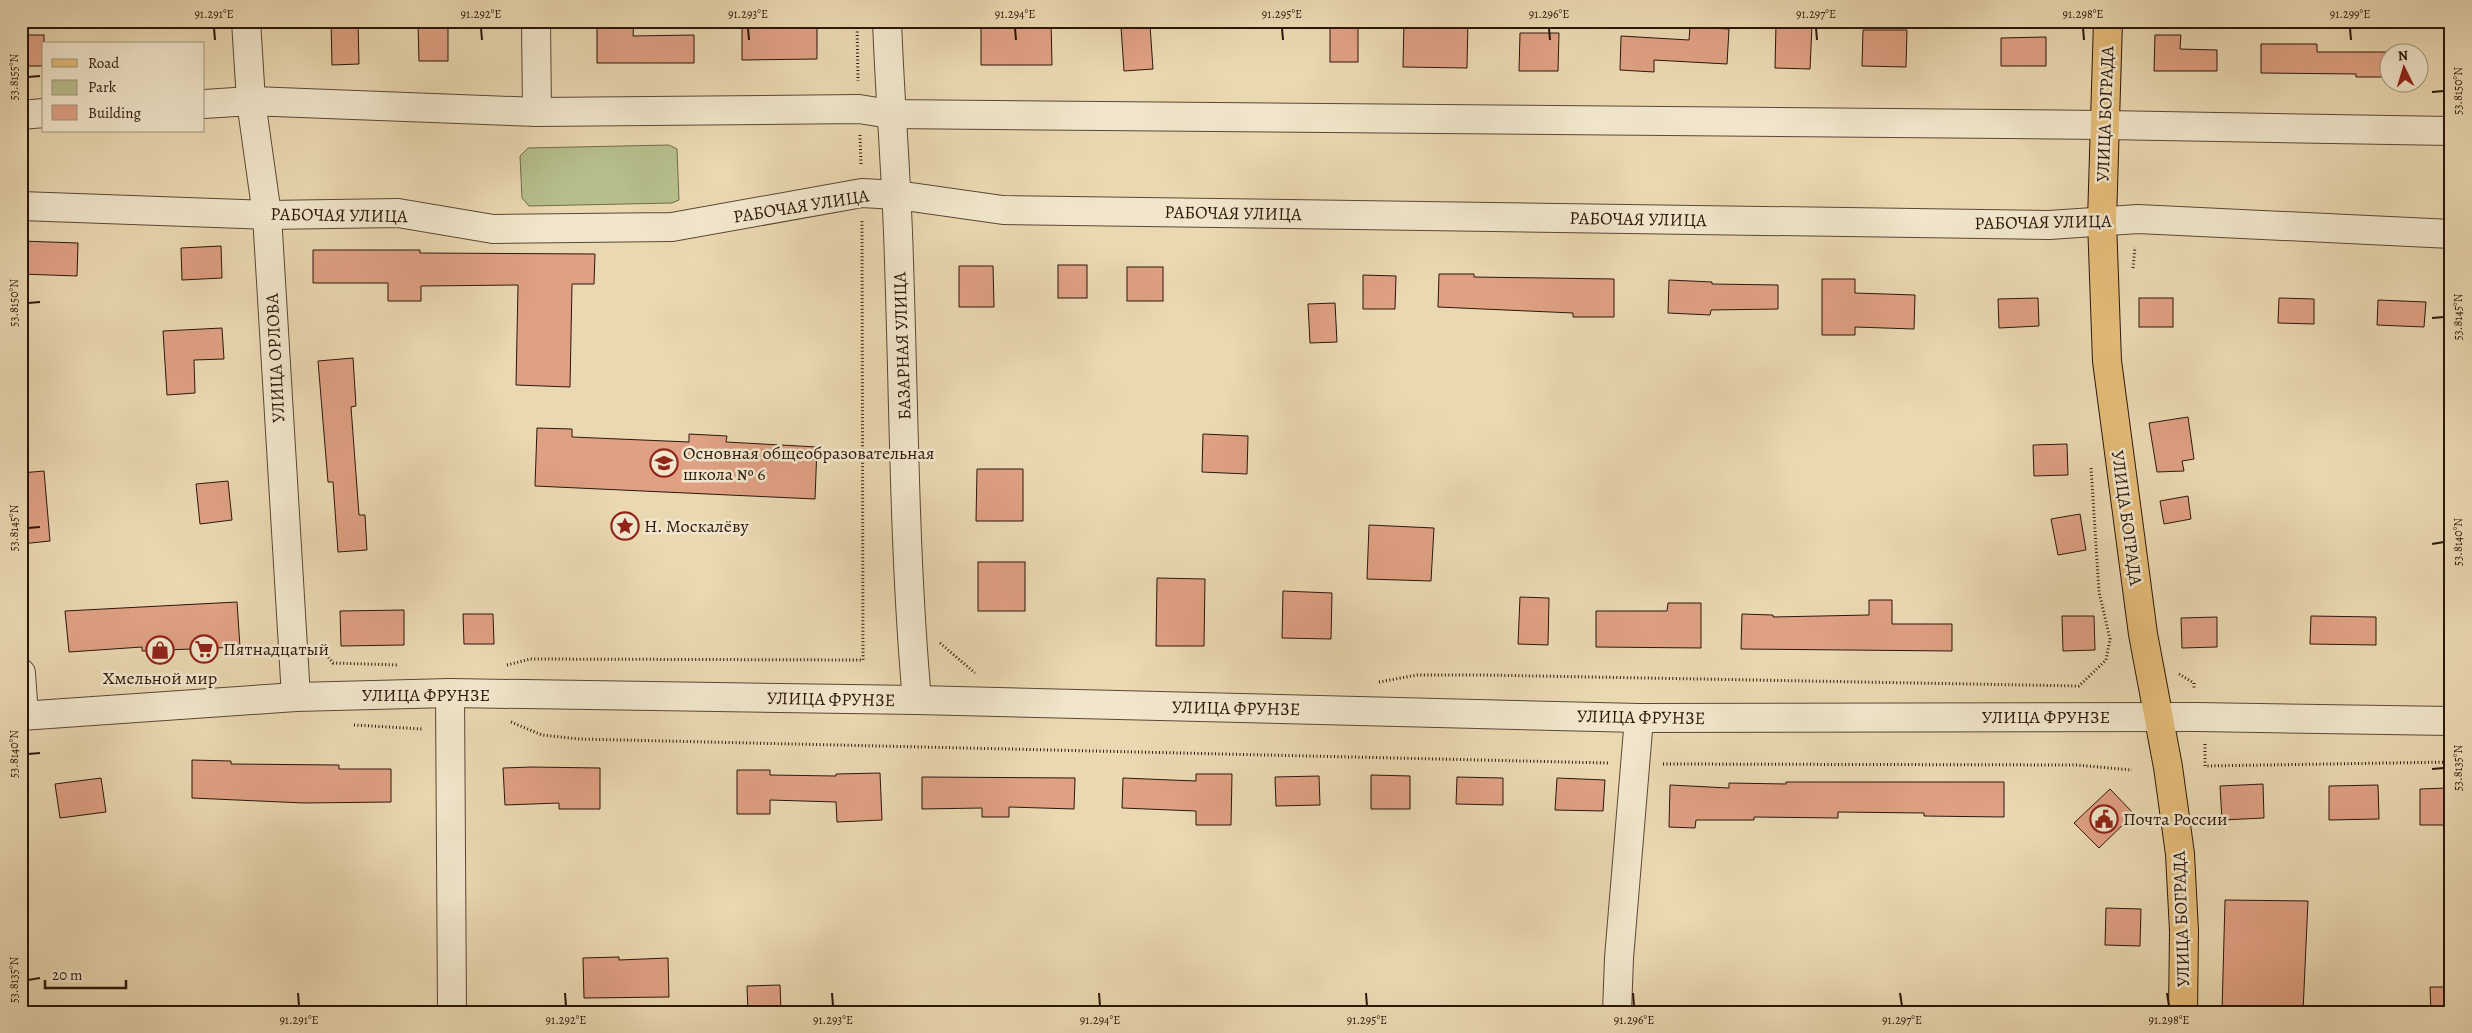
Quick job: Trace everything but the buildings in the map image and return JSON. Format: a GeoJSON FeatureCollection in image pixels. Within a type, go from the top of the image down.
{"type":"FeatureCollection","features":[{"type":"Feature","properties":{"kind":"main road","name":"УЛИЦА БОГРАДА"},"geometry":{"type":"LineString","coordinates":[[2108,21],[2102,221],[2110,380],[2143,634],[2168,767],[2180,854],[2184,931],[2183,1012]]}},
{"type":"Feature","properties":{"kind":"street","name":"УЛИЦА ОРЛОВА"},"geometry":{"type":"LineString","coordinates":[[246,21],[251,101],[266,215],[296,696]]}},
{"type":"Feature","properties":{"kind":"street"},"geometry":{"type":"LineString","coordinates":[[536,21],[537,112]]}},
{"type":"Feature","properties":{"kind":"street","name":"БАЗАРНАЯ УЛИЦА"},"geometry":{"type":"LineString","coordinates":[[887,21],[890,114],[897,195],[910,626],[917,700]]}},
{"type":"Feature","properties":{"kind":"street"},"geometry":{"type":"LineString","coordinates":[[205,104],[251,101],[537,112],[859,109],[890,114],[2105,125],[2451,131]]}},
{"type":"Feature","properties":{"kind":"street"},"geometry":{"type":"LineString","coordinates":[[21,115],[42,113]]}},
{"type":"Feature","properties":{"kind":"street","name":"РАБОЧАЯ УЛИЦА"},"geometry":{"type":"LineString","coordinates":[[21,206],[266,215],[398,214],[493,229],[672,227],[862,193],[897,195],[1003,210],[2049,225],[2138,219],[2451,234]]}},
{"type":"Feature","properties":{"kind":"street"},"geometry":{"type":"LineString","coordinates":[[21,673],[23,716]]}},
{"type":"Feature","properties":{"kind":"street"},"geometry":{"type":"LineString","coordinates":[[450,693],[452,1012]]}},
{"type":"Feature","properties":{"kind":"street","name":"УЛИЦА ФРУНЗЕ"},"geometry":{"type":"LineString","coordinates":[[23,716],[296,696],[450,693],[917,700],[1640,718],[2158,717],[2451,721]]}},
{"type":"Feature","properties":{"kind":"street"},"geometry":{"type":"LineString","coordinates":[[1617,1012],[1619,958],[1640,718]]}},
{"type":"Feature","properties":{"kind":"path"},"geometry":{"type":"LineString","coordinates":[[504,665],[530,659],[863,660],[862,193],[857,21]]}},
{"type":"Feature","properties":{"kind":"path"},"geometry":{"type":"LineString","coordinates":[[1371,682],[1417,675],[1464,675],[2079,686],[2106,660],[2110,639],[2100,592],[2091,463]]}},
{"type":"Feature","properties":{"kind":"path"},"geometry":{"type":"LineString","coordinates":[[938,642],[975,673],[984,673]]}},
{"type":"Feature","properties":{"kind":"path"},"geometry":{"type":"LineString","coordinates":[[320,647],[333,663],[400,665]]}},
{"type":"Feature","properties":{"kind":"path"},"geometry":{"type":"LineString","coordinates":[[2176,673],[2194,683],[2194,692]]}},
{"type":"Feature","properties":{"kind":"path"},"geometry":{"type":"LineString","coordinates":[[508,720],[542,735],[579,739],[1636,764],[2076,765],[2132,770]]}},
{"type":"Feature","properties":{"kind":"path"},"geometry":{"type":"LineString","coordinates":[[351,725],[449,731]]}},
{"type":"Feature","properties":{"kind":"path"},"geometry":{"type":"LineString","coordinates":[[2205,744],[2205,766],[2451,762]]}},
{"type":"Feature","properties":{"kind":"green space"},"geometry":{"type":"Polygon","coordinates":[[[669,145],[677,149],[679,200],[672,203],[529,206],[522,198],[520,156],[528,148],[669,145]]]}},
{"type":"Feature","properties":{"kind":"place","name":"Основная общеобразовательная школа № 6"},"geometry":{"type":"Point","coordinates":[664,463]}},
{"type":"Feature","properties":{"kind":"place","name":"Н. Москалёву"},"geometry":{"type":"Point","coordinates":[625,526]}},
{"type":"Feature","properties":{"kind":"place","name":"Пятнадцатый"},"geometry":{"type":"Point","coordinates":[204,649]}},
{"type":"Feature","properties":{"kind":"place","name":"Хмельной мир"},"geometry":{"type":"Point","coordinates":[160,650]}},
{"type":"Feature","properties":{"kind":"place","name":"Почта России"},"geometry":{"type":"Point","coordinates":[2104,819]}}]}
